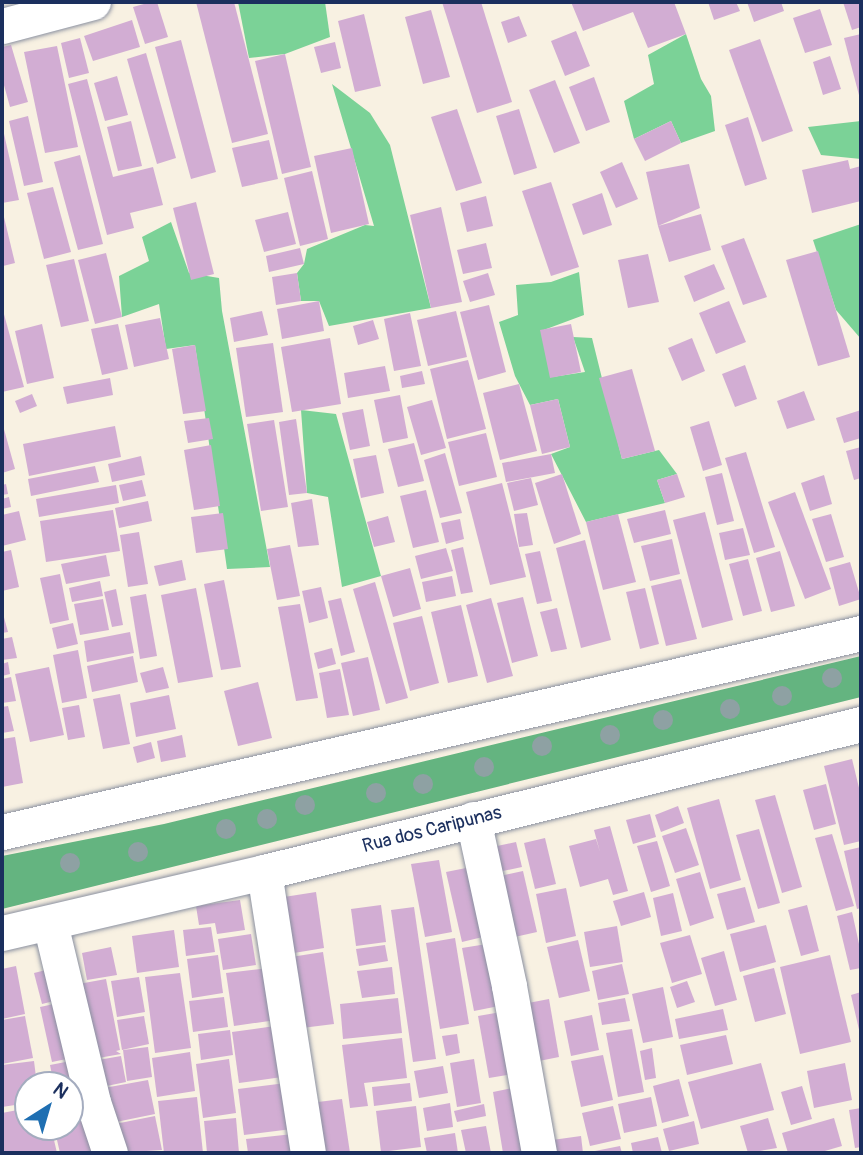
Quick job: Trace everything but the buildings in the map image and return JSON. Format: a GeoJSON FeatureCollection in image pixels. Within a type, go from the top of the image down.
{"type":"FeatureCollection","features":[{"type":"Feature","properties":{"kind":"street"},"geometry":{"type":"LineString","coordinates":[[2,26],[93,2]]}},
{"type":"Feature","properties":{"kind":"street"},"geometry":{"type":"LineString","coordinates":[[2,832],[861,633]]}},
{"type":"Feature","properties":{"kind":"street","name":"Rua dos Caripunas"},"geometry":{"type":"LineString","coordinates":[[2,933],[264,872],[861,724]]}},
{"type":"Feature","properties":{"kind":"street"},"geometry":{"type":"LineString","coordinates":[[473,819],[509,986],[539,1153]]}},
{"type":"Feature","properties":{"kind":"street"},"geometry":{"type":"LineString","coordinates":[[264,872],[308,1153]]}},
{"type":"Feature","properties":{"kind":"street"},"geometry":{"type":"LineString","coordinates":[[50,923],[93,1102],[110,1153]]}},
{"type":"Feature","properties":{"kind":"green space"},"geometry":{"type":"Polygon","coordinates":[[[238,2],[325,2],[330,37],[285,54],[249,58],[238,2]]]}},
{"type":"Feature","properties":{"kind":"green space"},"geometry":{"type":"Polygon","coordinates":[[[686,34],[701,79],[711,96],[715,131],[681,143],[671,121],[634,139],[624,101],[654,84],[648,55],[686,34]]]}},
{"type":"Feature","properties":{"kind":"green space"},"geometry":{"type":"Polygon","coordinates":[[[332,84],[370,113],[390,145],[431,308],[329,326],[319,301],[301,301],[297,273],[304,264],[307,249],[365,225],[374,226],[332,84]]]}},
{"type":"Feature","properties":{"kind":"green space"},"geometry":{"type":"Polygon","coordinates":[[[861,121],[861,159],[821,155],[808,127],[861,121]]]}},
{"type":"Feature","properties":{"kind":"green space"},"geometry":{"type":"Polygon","coordinates":[[[171,222],[189,273],[219,278],[222,311],[270,567],[227,569],[195,345],[166,349],[159,304],[122,317],[119,276],[149,261],[142,237],[171,222]]]}},
{"type":"Feature","properties":{"kind":"green space"},"geometry":{"type":"Polygon","coordinates":[[[861,224],[861,339],[836,310],[813,240],[861,224]]]}},
{"type":"Feature","properties":{"kind":"green space"},"geometry":{"type":"Polygon","coordinates":[[[579,272],[584,315],[541,331],[552,377],[585,372],[573,337],[592,338],[622,459],[659,450],[677,474],[657,480],[665,503],[586,522],[551,454],[570,447],[558,399],[530,405],[515,376],[499,322],[518,315],[516,285],[551,282],[579,272]]]}},
{"type":"Feature","properties":{"kind":"green space"},"geometry":{"type":"Polygon","coordinates":[[[301,410],[336,414],[381,576],[342,587],[328,497],[307,493],[301,410]]]}},
{"type":"Feature","properties":{"kind":"green space"},"geometry":{"type":"Polygon","coordinates":[[[861,656],[861,697],[2,909],[2,856],[164,824],[861,656]]]}}]}
